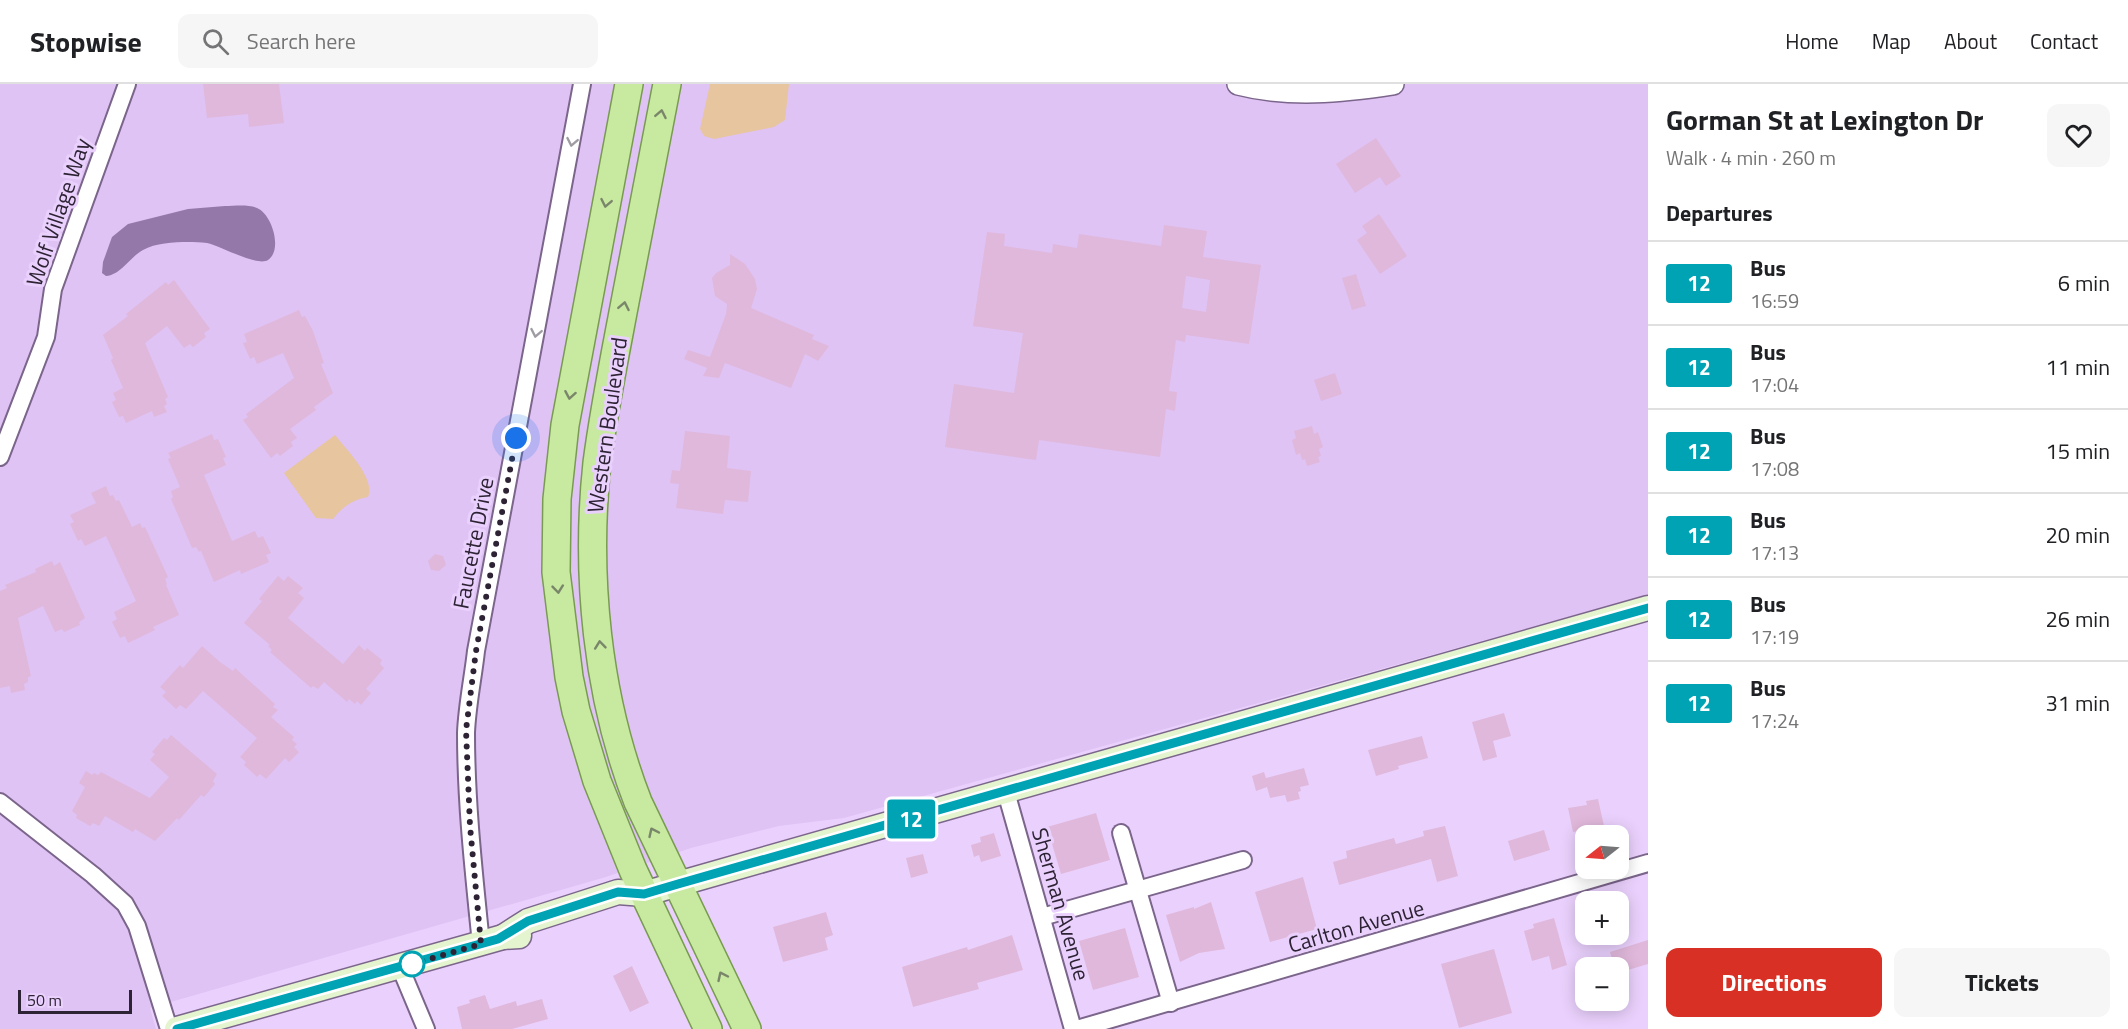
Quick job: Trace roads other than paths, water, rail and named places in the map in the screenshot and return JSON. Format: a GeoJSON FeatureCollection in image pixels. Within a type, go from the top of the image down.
{"type":"FeatureCollection","features":[{"type":"Feature","properties":{"kind":"main road","name":"Western Boulevard"},"geometry":{"type":"LineString","coordinates":[[629,84],[565,425],[557,490],[556,572],[569,677],[576,711],[597,781],[644,894],[708,1029]]}},
{"type":"Feature","properties":{"kind":"main road","name":"Western Boulevard"},"geometry":{"type":"LineString","coordinates":[[668,84],[603,420],[596,476],[593,558],[597,615],[604,681],[614,729],[628,776],[638,802],[747,1029]]}},
{"type":"Feature","properties":{"kind":"main road"},"geometry":{"type":"LineString","coordinates":[[177,1029],[492,941],[528,921],[618,892],[644,894],[1648,608]]}},
{"type":"Feature","properties":{"kind":"street","name":"Wolf Village Way"},"geometry":{"type":"LineString","coordinates":[[0,457],[46,337],[53,289],[127,84]]}},
{"type":"Feature","properties":{"kind":"street","name":"Faucette Drive"},"geometry":{"type":"LineString","coordinates":[[492,941],[467,789],[466,730],[480,629],[582,84]]}},
{"type":"Feature","properties":{"kind":"street"},"geometry":{"type":"LineString","coordinates":[[1238,84],[1267,89],[1326,92],[1393,84]]}},
{"type":"Feature","properties":{"kind":"street","name":"Sherman Avenue"},"geometry":{"type":"LineString","coordinates":[[1006,792],[1075,1029]]}},
{"type":"Feature","properties":{"kind":"street"},"geometry":{"type":"LineString","coordinates":[[0,802],[106,886],[125,904],[137,926],[170,1029]]}},
{"type":"Feature","properties":{"kind":"street"},"geometry":{"type":"LineString","coordinates":[[1120,833],[1172,1002]]}},
{"type":"Feature","properties":{"kind":"street"},"geometry":{"type":"LineString","coordinates":[[1041,917],[1243,860]]}},
{"type":"Feature","properties":{"kind":"street","name":"Carlton Avenue"},"geometry":{"type":"LineString","coordinates":[[1075,1029],[1648,863]]}},
{"type":"Feature","properties":{"kind":"street"},"geometry":{"type":"LineString","coordinates":[[400,967],[426,1029]]}}]}
